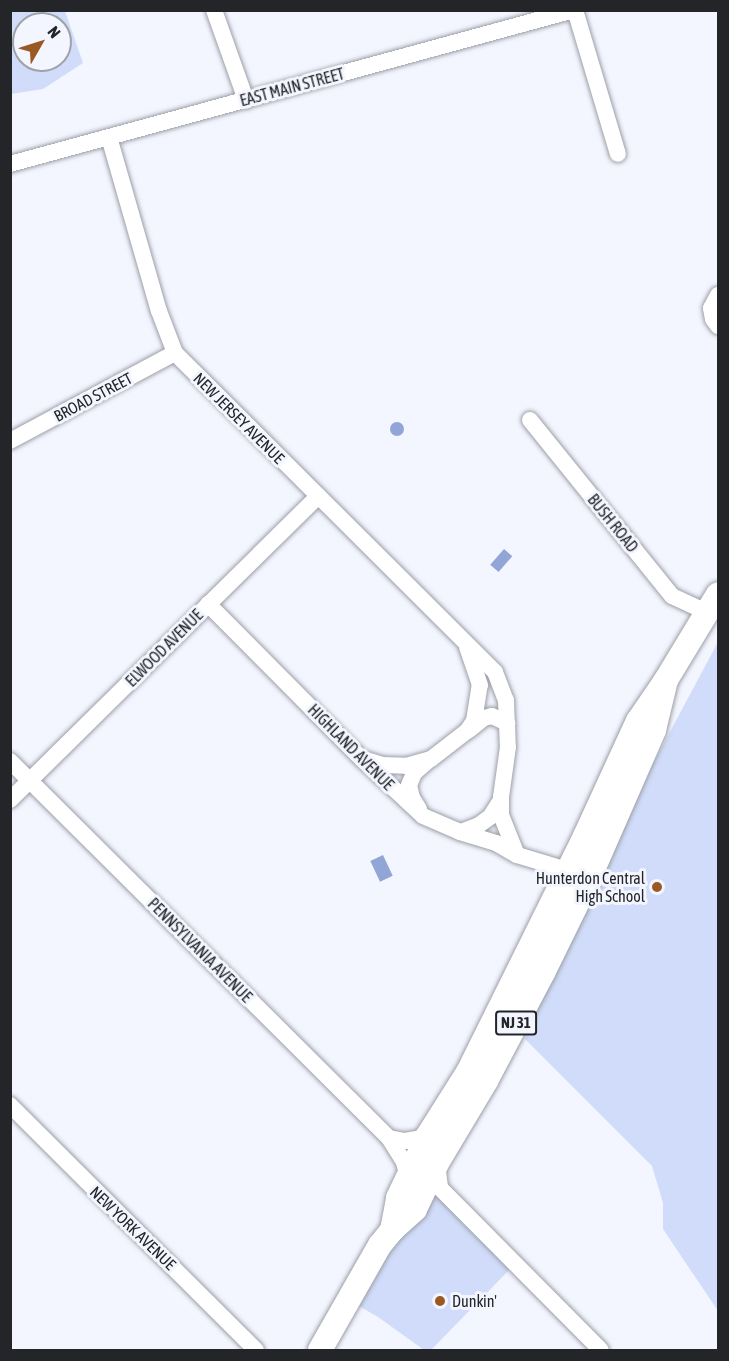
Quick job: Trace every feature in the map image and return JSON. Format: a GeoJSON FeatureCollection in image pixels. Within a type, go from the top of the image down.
{"type":"FeatureCollection","features":[{"type":"Feature","properties":{"kind":"highway","name":"NJ 31"},"geometry":{"type":"LineString","coordinates":[[392,1230],[398,1198],[427,1137],[468,1072],[638,721],[713,603]]}},
{"type":"Feature","properties":{"kind":"highway","name":"NJ 31"},"geometry":{"type":"LineString","coordinates":[[320,1350],[392,1230],[415,1209],[437,1163],[486,1081],[589,879],[654,730],[666,680]]}},
{"type":"Feature","properties":{"kind":"street"},"geometry":{"type":"LineString","coordinates":[[214,10],[246,100]]}},
{"type":"Feature","properties":{"kind":"street"},"geometry":{"type":"LineString","coordinates":[[574,10],[618,154]]}},
{"type":"Feature","properties":{"kind":"street","name":"EAST MAIN STREET"},"geometry":{"type":"LineString","coordinates":[[10,164],[574,10]]}},
{"type":"Feature","properties":{"kind":"street","name":"NEW JERSEY AVENUE"},"geometry":{"type":"LineString","coordinates":[[110,137],[159,311],[175,353],[495,672],[506,700],[507,723],[507,764],[501,815],[518,855]]}},
{"type":"Feature","properties":{"kind":"street"},"geometry":{"type":"LineString","coordinates":[[718,296],[711,308],[713,320],[718,326]]}},
{"type":"Feature","properties":{"kind":"street","name":"BROAD STREET"},"geometry":{"type":"LineString","coordinates":[[10,441],[175,353]]}},
{"type":"Feature","properties":{"kind":"street","name":"BUSH ROAD"},"geometry":{"type":"LineString","coordinates":[[530,420],[672,596],[713,603]]}},
{"type":"Feature","properties":{"kind":"street","name":"ELWOOD AVENUE"},"geometry":{"type":"LineString","coordinates":[[10,800],[318,496]]}},
{"type":"Feature","properties":{"kind":"street","name":"HIGHLAND AVENUE"},"geometry":{"type":"LineString","coordinates":[[208,604],[363,760],[423,816],[460,832],[496,843],[518,855]]}},
{"type":"Feature","properties":{"kind":"street","name":"NEW JERSEY AVENUE"},"geometry":{"type":"LineString","coordinates":[[464,640],[480,685],[474,721],[467,731]]}},
{"type":"Feature","properties":{"kind":"street"},"geometry":{"type":"LineString","coordinates":[[423,816],[412,798],[410,785],[414,773],[484,718],[492,716],[507,723]]}},
{"type":"Feature","properties":{"kind":"street"},"geometry":{"type":"LineString","coordinates":[[363,760],[382,765],[406,766],[431,759]]}},
{"type":"Feature","properties":{"kind":"street","name":"PENNSYLVANIA AVENUE"},"geometry":{"type":"LineString","coordinates":[[10,761],[389,1138],[404,1162],[408,1178]]}},
{"type":"Feature","properties":{"kind":"street"},"geometry":{"type":"LineString","coordinates":[[460,832],[479,825],[490,817],[501,800]]}},
{"type":"Feature","properties":{"kind":"street"},"geometry":{"type":"LineString","coordinates":[[518,855],[567,870]]}},
{"type":"Feature","properties":{"kind":"street","name":"NEW YORK AVENUE"},"geometry":{"type":"LineString","coordinates":[[10,1105],[256,1350]]}},
{"type":"Feature","properties":{"kind":"street"},"geometry":{"type":"LineString","coordinates":[[389,1138],[405,1141],[427,1137]]}},
{"type":"Feature","properties":{"kind":"street"},"geometry":{"type":"LineString","coordinates":[[437,1163],[440,1188],[601,1350]]}},
{"type":"Feature","properties":{"kind":"street"},"geometry":{"type":"LineString","coordinates":[[415,1209],[424,1204],[444,1201],[456,1205]]}},
{"type":"Feature","properties":{"kind":"shaded area"},"geometry":{"type":"Polygon","coordinates":[[[11,10],[65,11],[12,12],[12,72],[69,72],[43,89],[11,94],[11,10]]]}},
{"type":"Feature","properties":{"kind":"shaded area"},"geometry":{"type":"Polygon","coordinates":[[[72,31],[83,63],[72,70],[72,31]]]}},
{"type":"Feature","properties":{"kind":"shaded area","name":"Hunterdon Central High School"},"geometry":{"type":"Polygon","coordinates":[[[718,642],[718,1311],[663,1229],[663,1203],[652,1166],[525,1039],[610,844],[718,642]]]}},
{"type":"Feature","properties":{"kind":"shaded area"},"geometry":{"type":"Polygon","coordinates":[[[437,1176],[515,1264],[431,1350],[424,1350],[378,1317],[350,1301],[437,1176]]]}},
{"type":"Feature","properties":{"kind":"water"},"geometry":{"type":"Polygon","coordinates":[[[394,422],[400,422],[404,429],[400,436],[394,436],[390,432],[390,426],[394,422]]]}},
{"type":"Feature","properties":{"kind":"water"},"geometry":{"type":"Polygon","coordinates":[[[504,549],[512,556],[499,572],[490,565],[504,549]]]}},
{"type":"Feature","properties":{"kind":"water"},"geometry":{"type":"Polygon","coordinates":[[[383,855],[393,876],[380,882],[370,861],[383,855]]]}},
{"type":"Feature","properties":{"kind":"place","name":"Hunterdon Central High School"},"geometry":{"type":"Point","coordinates":[657,887]}},
{"type":"Feature","properties":{"kind":"place","name":"Dunkin'"},"geometry":{"type":"Point","coordinates":[440,1301]}}]}
